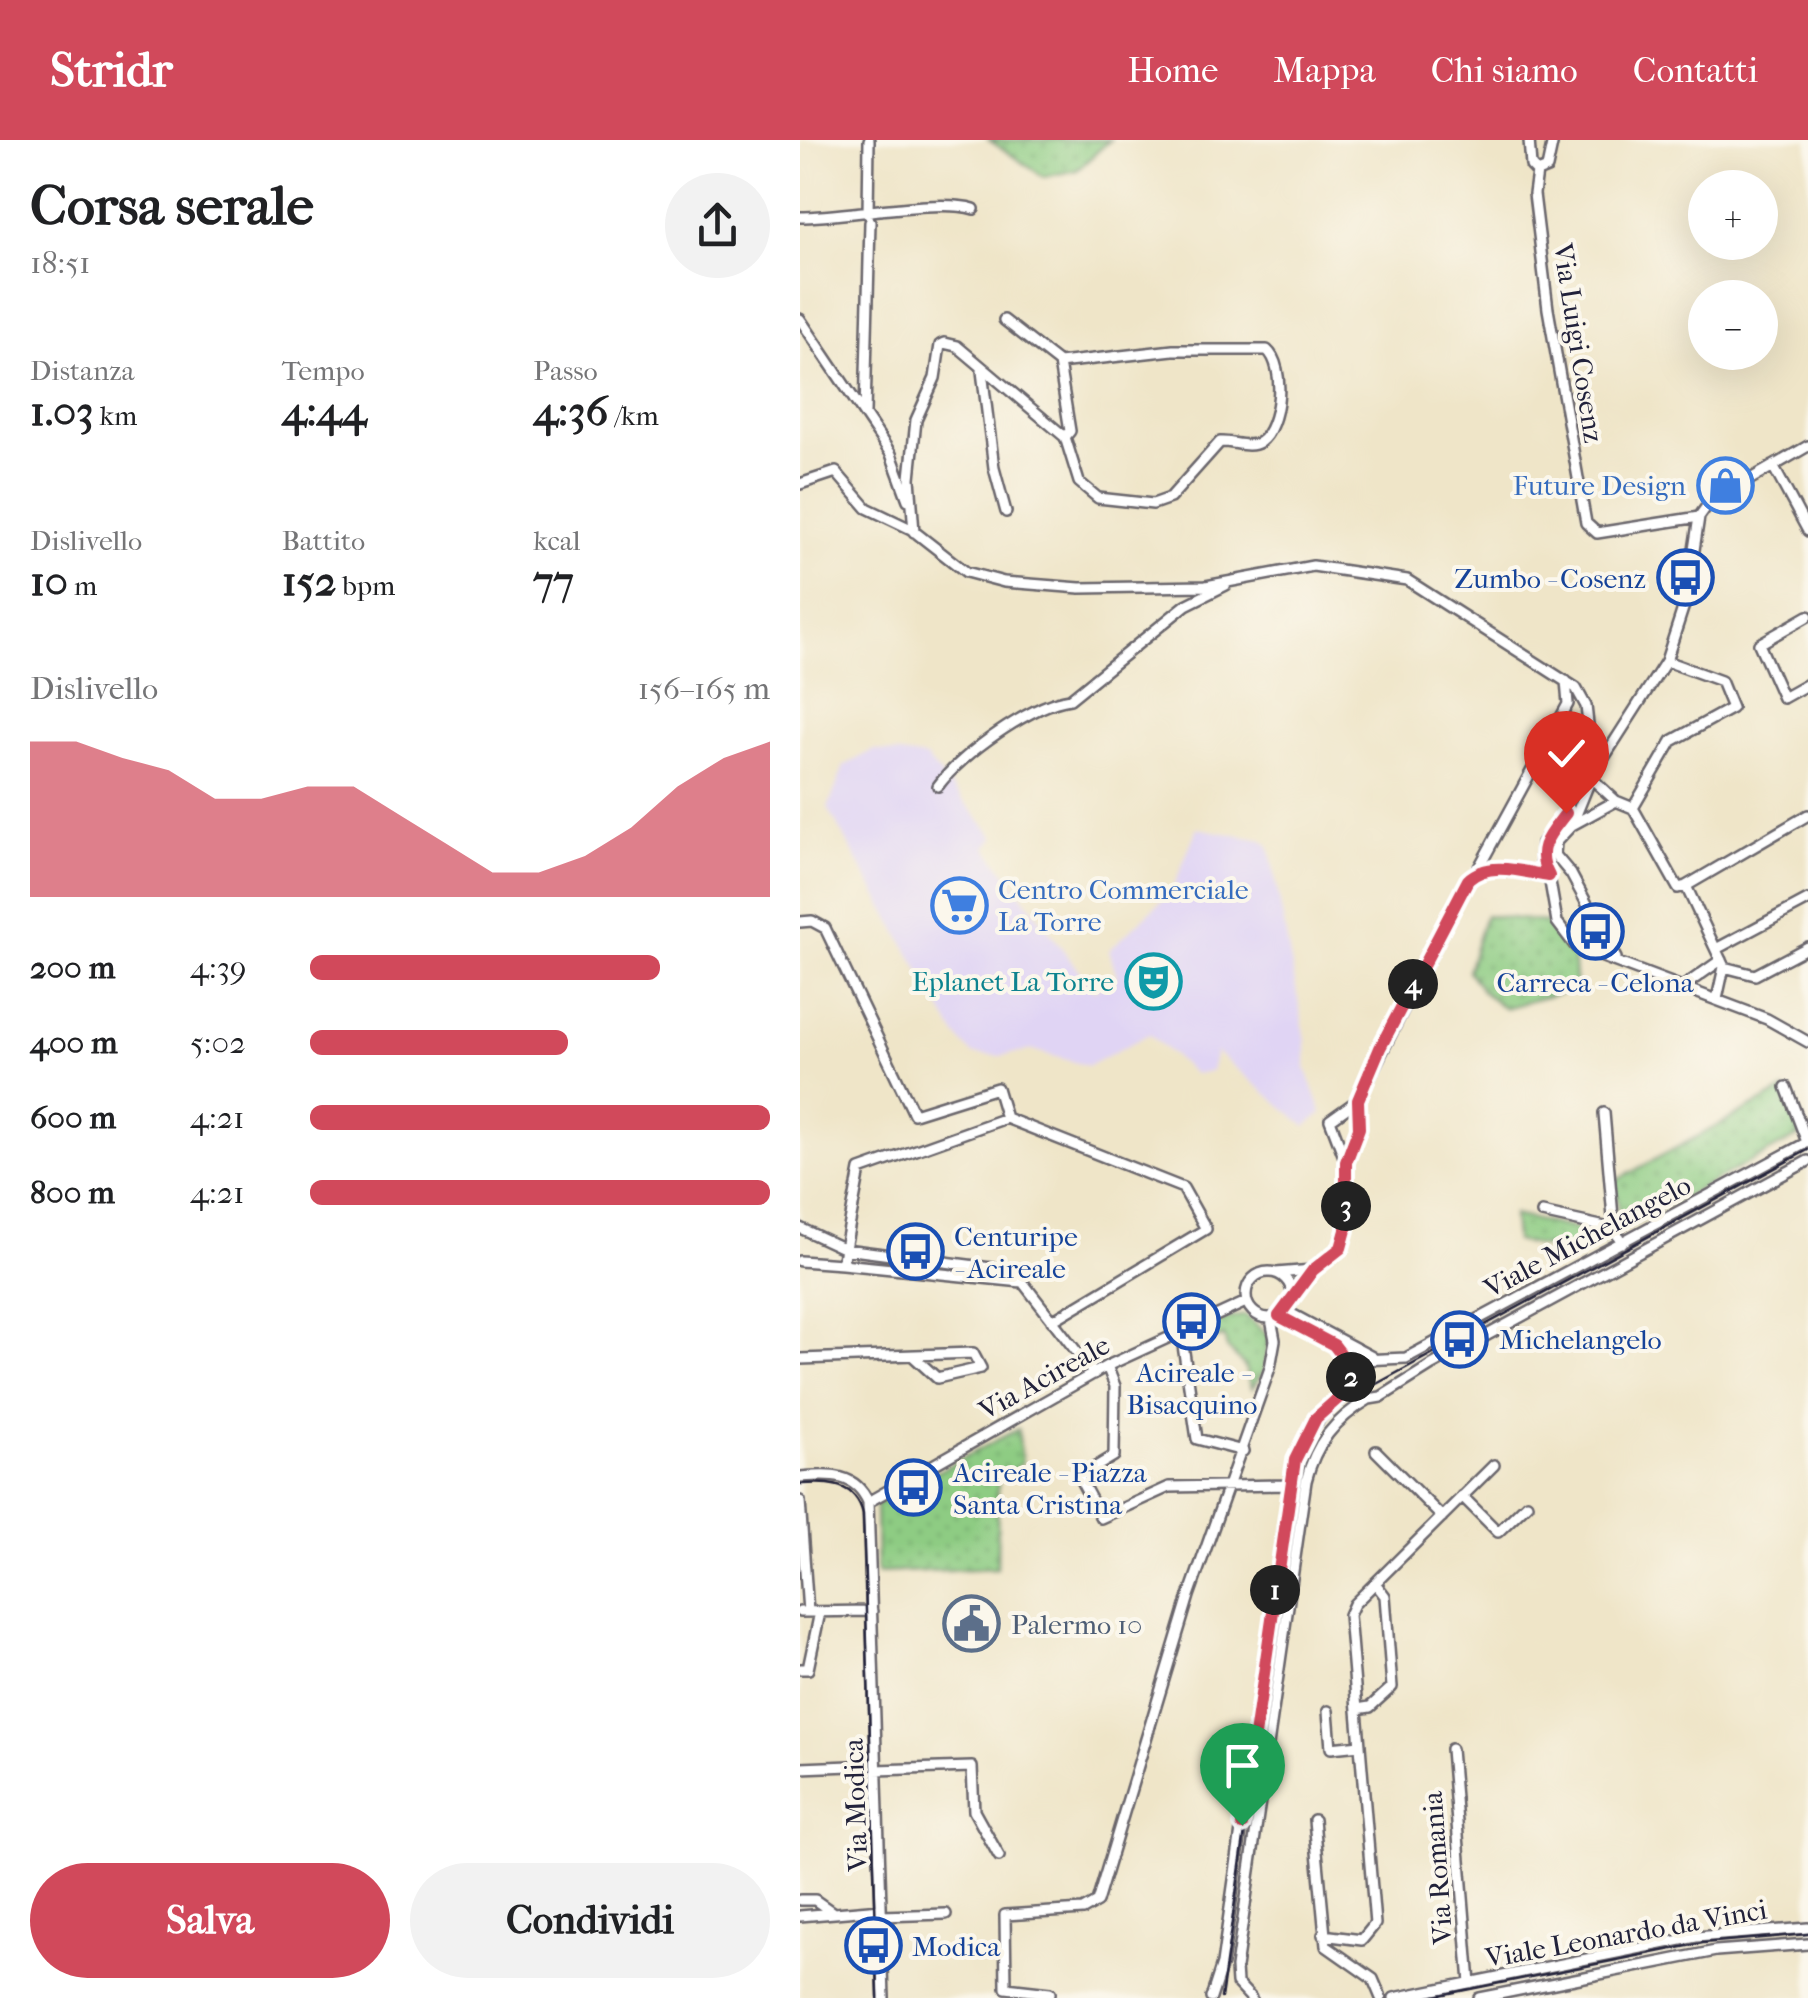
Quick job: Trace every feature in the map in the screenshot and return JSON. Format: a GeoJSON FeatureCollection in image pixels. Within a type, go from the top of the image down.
{"type":"FeatureCollection","features":[{"type":"Feature","properties":{"kind":"street"},"geometry":{"type":"LineString","coordinates":[[865,416],[868,140]]}},
{"type":"Feature","properties":{"kind":"street","name":"Via Luigi Cosenz"},"geometry":{"type":"LineString","coordinates":[[1528,140],[1531,166],[1537,172]]}},
{"type":"Feature","properties":{"kind":"street","name":"Via Luigi Cosenz"},"geometry":{"type":"LineString","coordinates":[[1537,172],[1547,168],[1552,140]]}},
{"type":"Feature","properties":{"kind":"street","name":"Via Luigi Cosenz"},"geometry":{"type":"LineString","coordinates":[[1537,172],[1534,194],[1548,309],[1586,523],[1597,533],[1699,517]]}},
{"type":"Feature","properties":{"kind":"street"},"geometry":{"type":"LineString","coordinates":[[800,217],[869,218],[949,203],[974,209]]}},
{"type":"Feature","properties":{"kind":"street"},"geometry":{"type":"LineString","coordinates":[[800,319],[898,468],[912,517]]}},
{"type":"Feature","properties":{"kind":"street"},"geometry":{"type":"LineString","coordinates":[[1004,320],[1059,362],[1070,416],[1070,431],[1065,437]]}},
{"type":"Feature","properties":{"kind":"street"},"geometry":{"type":"LineString","coordinates":[[914,532],[910,478],[916,420],[936,378],[940,346],[957,346],[982,371],[1065,437],[1079,482],[1088,494],[1114,502],[1154,504],[1176,492],[1220,442],[1251,445],[1266,436],[1276,408],[1278,373],[1273,354],[1252,348],[1174,350],[1059,362]]}},
{"type":"Feature","properties":{"kind":"street"},"geometry":{"type":"LineString","coordinates":[[982,371],[994,468],[1006,512]]}},
{"type":"Feature","properties":{"kind":"street"},"geometry":{"type":"LineString","coordinates":[[1572,825],[1592,778],[1666,661],[1687,596],[1699,517],[1709,503],[1808,446]]}},
{"type":"Feature","properties":{"kind":"street"},"geometry":{"type":"LineString","coordinates":[[1773,466],[1807,527]]}},
{"type":"Feature","properties":{"kind":"street"},"geometry":{"type":"LineString","coordinates":[[800,484],[836,472],[868,508],[914,532],[966,572],[1004,582],[1080,588],[1206,586],[1313,566],[1407,580],[1566,682],[1586,706],[1588,724],[1566,813],[1542,843],[1541,862],[1549,876],[1557,922],[1576,946],[1767,1019],[1808,1042]]}},
{"type":"Feature","properties":{"kind":"street"},"geometry":{"type":"LineString","coordinates":[[938,786],[950,768],[1049,702],[1070,699],[1186,604],[1238,580]]}},
{"type":"Feature","properties":{"kind":"street"},"geometry":{"type":"LineString","coordinates":[[1808,616],[1759,644],[1782,698],[1808,684]]}},
{"type":"Feature","properties":{"kind":"street"},"geometry":{"type":"LineString","coordinates":[[1633,808],[1672,741],[1732,708],[1722,681],[1666,661]]}},
{"type":"Feature","properties":{"kind":"street"},"geometry":{"type":"LineString","coordinates":[[1050,1998],[1050,1993],[1006,1988],[1005,1915],[1083,1910],[1097,1902],[1189,1596],[1231,1487],[1274,1352],[1279,1315],[1313,1270],[1341,1248],[1346,1230],[1346,1162],[1359,1120],[1358,1100],[1389,1030],[1468,880],[1477,871],[1568,704],[1566,682]]}},
{"type":"Feature","properties":{"kind":"street"},"geometry":{"type":"LineString","coordinates":[[1592,778],[1616,801],[1633,808],[1678,888],[1808,815]]}},
{"type":"Feature","properties":{"kind":"street"},"geometry":{"type":"LineString","coordinates":[[1616,801],[1572,825],[1556,842],[1555,855],[1571,874],[1616,959]]}},
{"type":"Feature","properties":{"kind":"street"},"geometry":{"type":"LineString","coordinates":[[1477,871],[1492,868],[1549,876]]}},
{"type":"Feature","properties":{"kind":"street"},"geometry":{"type":"LineString","coordinates":[[1686,886],[1723,964],[1717,999]]}},
{"type":"Feature","properties":{"kind":"street"},"geometry":{"type":"LineString","coordinates":[[1716,948],[1808,900]]}},
{"type":"Feature","properties":{"kind":"street"},"geometry":{"type":"LineString","coordinates":[[800,922],[812,921],[825,928],[914,1114],[996,1088],[1006,1118]]}},
{"type":"Feature","properties":{"kind":"street"},"geometry":{"type":"LineString","coordinates":[[1684,986],[1723,964],[1755,976],[1808,947]]}},
{"type":"Feature","properties":{"kind":"street"},"geometry":{"type":"LineString","coordinates":[[1786,1087],[1808,1142]]}},
{"type":"Feature","properties":{"kind":"street"},"geometry":{"type":"LineString","coordinates":[[1346,1162],[1332,1134],[1330,1120],[1358,1100]]}},
{"type":"Feature","properties":{"kind":"street"},"geometry":{"type":"LineString","coordinates":[[1340,1111],[1348,1110],[1359,1120]]}},
{"type":"Feature","properties":{"kind":"street"},"geometry":{"type":"LineString","coordinates":[[1604,1113],[1614,1229],[1622,1243]]}},
{"type":"Feature","properties":{"kind":"street"},"geometry":{"type":"LineString","coordinates":[[842,1264],[860,1170],[1006,1118],[1183,1188],[1206,1229],[1052,1321]]}},
{"type":"Feature","properties":{"kind":"street"},"geometry":{"type":"LineString","coordinates":[[1332,1134],[1348,1139],[1356,1134]]}},
{"type":"Feature","properties":{"kind":"street","name":"Viale Michelangelo"},"geometry":{"type":"LineString","coordinates":[[1386,1366],[1808,1142]]}},
{"type":"Feature","properties":{"kind":"street","name":"Viale Michelangelo"},"geometry":{"type":"LineString","coordinates":[[1391,1387],[1808,1161]]}},
{"type":"Feature","properties":{"kind":"street"},"geometry":{"type":"LineString","coordinates":[[1542,1213],[1614,1229]]}},
{"type":"Feature","properties":{"kind":"street"},"geometry":{"type":"LineString","coordinates":[[800,1228],[844,1249],[1014,1271],[1094,1374]]}},
{"type":"Feature","properties":{"kind":"street"},"geometry":{"type":"LineString","coordinates":[[800,1261],[1022,1282]]}},
{"type":"Feature","properties":{"kind":"street"},"geometry":{"type":"LineString","coordinates":[[1313,1270],[1261,1273],[1250,1282],[1246,1302],[1256,1314],[1279,1315],[1386,1366]]}},
{"type":"Feature","properties":{"kind":"street"},"geometry":{"type":"LineString","coordinates":[[1275,1273],[1286,1280],[1292,1299]]}},
{"type":"Feature","properties":{"kind":"street","name":"Via Acireale"},"geometry":{"type":"LineString","coordinates":[[868,1502],[1106,1366],[1246,1302]]}},
{"type":"Feature","properties":{"kind":"street"},"geometry":{"type":"LineString","coordinates":[[1279,1315],[1334,1345],[1353,1370]]}},
{"type":"Feature","properties":{"kind":"street"},"geometry":{"type":"LineString","coordinates":[[1182,1332],[1197,1438],[1243,1451]]}},
{"type":"Feature","properties":{"kind":"street"},"geometry":{"type":"LineString","coordinates":[[800,1358],[974,1353],[981,1368],[936,1378],[914,1357]]}},
{"type":"Feature","properties":{"kind":"street"},"geometry":{"type":"LineString","coordinates":[[1211,1998],[1224,1953],[1290,1486],[1304,1436],[1324,1410],[1352,1386],[1353,1370],[1362,1360],[1386,1366]]}},
{"type":"Feature","properties":{"kind":"street"},"geometry":{"type":"LineString","coordinates":[[1106,1366],[1115,1386],[1114,1456],[1079,1477],[1101,1518],[1169,1486],[1290,1486]]}},
{"type":"Feature","properties":{"kind":"street"},"geometry":{"type":"LineString","coordinates":[[1251,1998],[1237,1983],[1236,1968],[1306,1481],[1322,1440],[1344,1416],[1369,1400],[1382,1397],[1391,1387],[1386,1366]]}},
{"type":"Feature","properties":{"kind":"street"},"geometry":{"type":"LineString","coordinates":[[1352,1386],[1369,1400]]}},
{"type":"Feature","properties":{"kind":"street"},"geometry":{"type":"LineString","coordinates":[[1376,1451],[1442,1517]]}},
{"type":"Feature","properties":{"kind":"street"},"geometry":{"type":"LineString","coordinates":[[1322,1936],[1362,1940],[1375,1924],[1349,1615],[1374,1584],[1494,1465]]}},
{"type":"Feature","properties":{"kind":"street"},"geometry":{"type":"LineString","coordinates":[[800,1477],[848,1479],[862,1489],[868,1502]]}},
{"type":"Feature","properties":{"kind":"street"},"geometry":{"type":"LineString","coordinates":[[1462,1496],[1498,1532],[1526,1504]]}},
{"type":"Feature","properties":{"kind":"street"},"geometry":{"type":"LineString","coordinates":[[801,1502],[804,1612],[872,1611]]}},
{"type":"Feature","properties":{"kind":"street","name":"Via Modica"},"geometry":{"type":"LineString","coordinates":[[868,1502],[884,1998]]}},
{"type":"Feature","properties":{"kind":"street"},"geometry":{"type":"LineString","coordinates":[[1357,1708],[1370,1707],[1392,1687],[1385,1596],[1374,1584]]}},
{"type":"Feature","properties":{"kind":"street"},"geometry":{"type":"LineString","coordinates":[[800,1669],[808,1669],[820,1612]]}},
{"type":"Feature","properties":{"kind":"street"},"geometry":{"type":"LineString","coordinates":[[1328,1711],[1331,1748],[1360,1745]]}},
{"type":"Feature","properties":{"kind":"street","name":"Via Romania"},"geometry":{"type":"LineString","coordinates":[[1451,1749],[1470,1982]]}},
{"type":"Feature","properties":{"kind":"street"},"geometry":{"type":"LineString","coordinates":[[800,1768],[972,1767],[974,1811],[1000,1856]]}},
{"type":"Feature","properties":{"kind":"street"},"geometry":{"type":"LineString","coordinates":[[1314,1820],[1322,1936],[1331,1951],[1373,1979],[1381,1998]]}},
{"type":"Feature","properties":{"kind":"street"},"geometry":{"type":"LineString","coordinates":[[800,1900],[815,1900],[832,1912]]}},
{"type":"Feature","properties":{"kind":"street"},"geometry":{"type":"LineString","coordinates":[[800,1916],[832,1912],[946,1914]]}},
{"type":"Feature","properties":{"kind":"street","name":"Viale Leonardo da Vinci"},"geometry":{"type":"LineString","coordinates":[[1394,1998],[1723,1933],[1808,1928]]}},
{"type":"Feature","properties":{"kind":"street","name":"Viale Leonardo da Vinci"},"geometry":{"type":"LineString","coordinates":[[1479,1998],[1716,1952],[1808,1944]]}},
{"type":"Feature","properties":{"kind":"street"},"geometry":{"type":"LineString","coordinates":[[1551,1966],[1555,1983]]}},
{"type":"Feature","properties":{"kind":"shaded area"},"geometry":{"type":"Polygon","coordinates":[[[874,750],[926,758],[995,837],[986,847],[1094,991],[1117,976],[1109,950],[1172,891],[1197,828],[1262,840],[1269,846],[1306,1041],[1306,1068],[1322,1113],[1306,1126],[1216,1052],[1211,1071],[1194,1074],[1149,1034],[1088,1066],[1032,1050],[1001,1056],[972,1054],[956,1035],[828,808],[844,766],[874,750]]]}},
{"type":"Feature","properties":{"kind":"green space"},"geometry":{"type":"Polygon","coordinates":[[[989,140],[1110,140],[1077,170],[1044,177],[989,140]]]}},
{"type":"Feature","properties":{"kind":"green space"},"geometry":{"type":"Polygon","coordinates":[[[1485,915],[1553,923],[1573,953],[1576,989],[1504,1008],[1483,992],[1468,971],[1485,915]]]}},
{"type":"Feature","properties":{"kind":"green space"},"geometry":{"type":"Polygon","coordinates":[[[1784,1090],[1801,1135],[1627,1227],[1621,1226],[1615,1181],[1784,1090]]]}},
{"type":"Feature","properties":{"kind":"green space"},"geometry":{"type":"Polygon","coordinates":[[[1513,1215],[1612,1237],[1580,1254],[1515,1241],[1513,1215]]]}},
{"type":"Feature","properties":{"kind":"green space"},"geometry":{"type":"Polygon","coordinates":[[[1245,1315],[1269,1337],[1263,1372],[1252,1388],[1245,1367],[1227,1348],[1224,1336],[1196,1348],[1186,1340],[1225,1319],[1245,1315]]]}},
{"type":"Feature","properties":{"kind":"green space"},"geometry":{"type":"Polygon","coordinates":[[[1018,1429],[1022,1463],[998,1480],[997,1568],[877,1573],[876,1504],[1018,1429]]]}},
{"type":"Feature","properties":{"kind":"tram line"},"geometry":{"type":"LineString","coordinates":[[1221,1998],[1295,1485],[1316,1432],[1334,1411],[1358,1394],[1808,1150]]}},
{"type":"Feature","properties":{"kind":"tram line"},"geometry":{"type":"LineString","coordinates":[[800,1484],[839,1486],[854,1495],[863,1514],[878,1998]]}},
{"type":"Feature","properties":{"kind":"tram line"},"geometry":{"type":"LineString","coordinates":[[1425,1998],[1703,1943],[1808,1934]]}},
{"type":"Feature","properties":{"kind":"place","name":"Future Design"},"geometry":{"type":"Point","coordinates":[1725,485]}},
{"type":"Feature","properties":{"kind":"place","name":"Zumbo - Cosenz"},"geometry":{"type":"Point","coordinates":[1685,578]}},
{"type":"Feature","properties":{"kind":"place","name":"Centro Commerciale La Torre"},"geometry":{"type":"Point","coordinates":[959,905]}},
{"type":"Feature","properties":{"kind":"place","name":"Carreca - Celona"},"geometry":{"type":"Point","coordinates":[1595,931]}},
{"type":"Feature","properties":{"kind":"place","name":"Eplanet La Torre"},"geometry":{"type":"Point","coordinates":[1153,981]}},
{"type":"Feature","properties":{"kind":"place","name":"Centuripe - Acireale"},"geometry":{"type":"Point","coordinates":[915,1252]}},
{"type":"Feature","properties":{"kind":"place","name":"Acireale - Bisacquino"},"geometry":{"type":"Point","coordinates":[1192,1321]}},
{"type":"Feature","properties":{"kind":"place","name":"Michelangelo"},"geometry":{"type":"Point","coordinates":[1460,1339]}},
{"type":"Feature","properties":{"kind":"place","name":"Acireale - Piazza Santa Cristina"},"geometry":{"type":"Point","coordinates":[914,1488]}},
{"type":"Feature","properties":{"kind":"place","name":"Palermo 10"},"geometry":{"type":"Point","coordinates":[972,1624]}},
{"type":"Feature","properties":{"kind":"place","name":"Modica"},"geometry":{"type":"Point","coordinates":[873,1946]}},
{"type":"Feature","properties":{"kind":"route"},"geometry":{"type":"LineString","coordinates":[[1242,1825],[1295,1460],[1316,1418],[1352,1386],[1353,1370],[1334,1345],[1279,1316],[1313,1270],[1341,1248],[1346,1230],[1346,1162],[1359,1128],[1358,1100],[1380,1048],[1468,880],[1477,871],[1492,868],[1549,876],[1541,862],[1542,843],[1566,813]]}}]}
